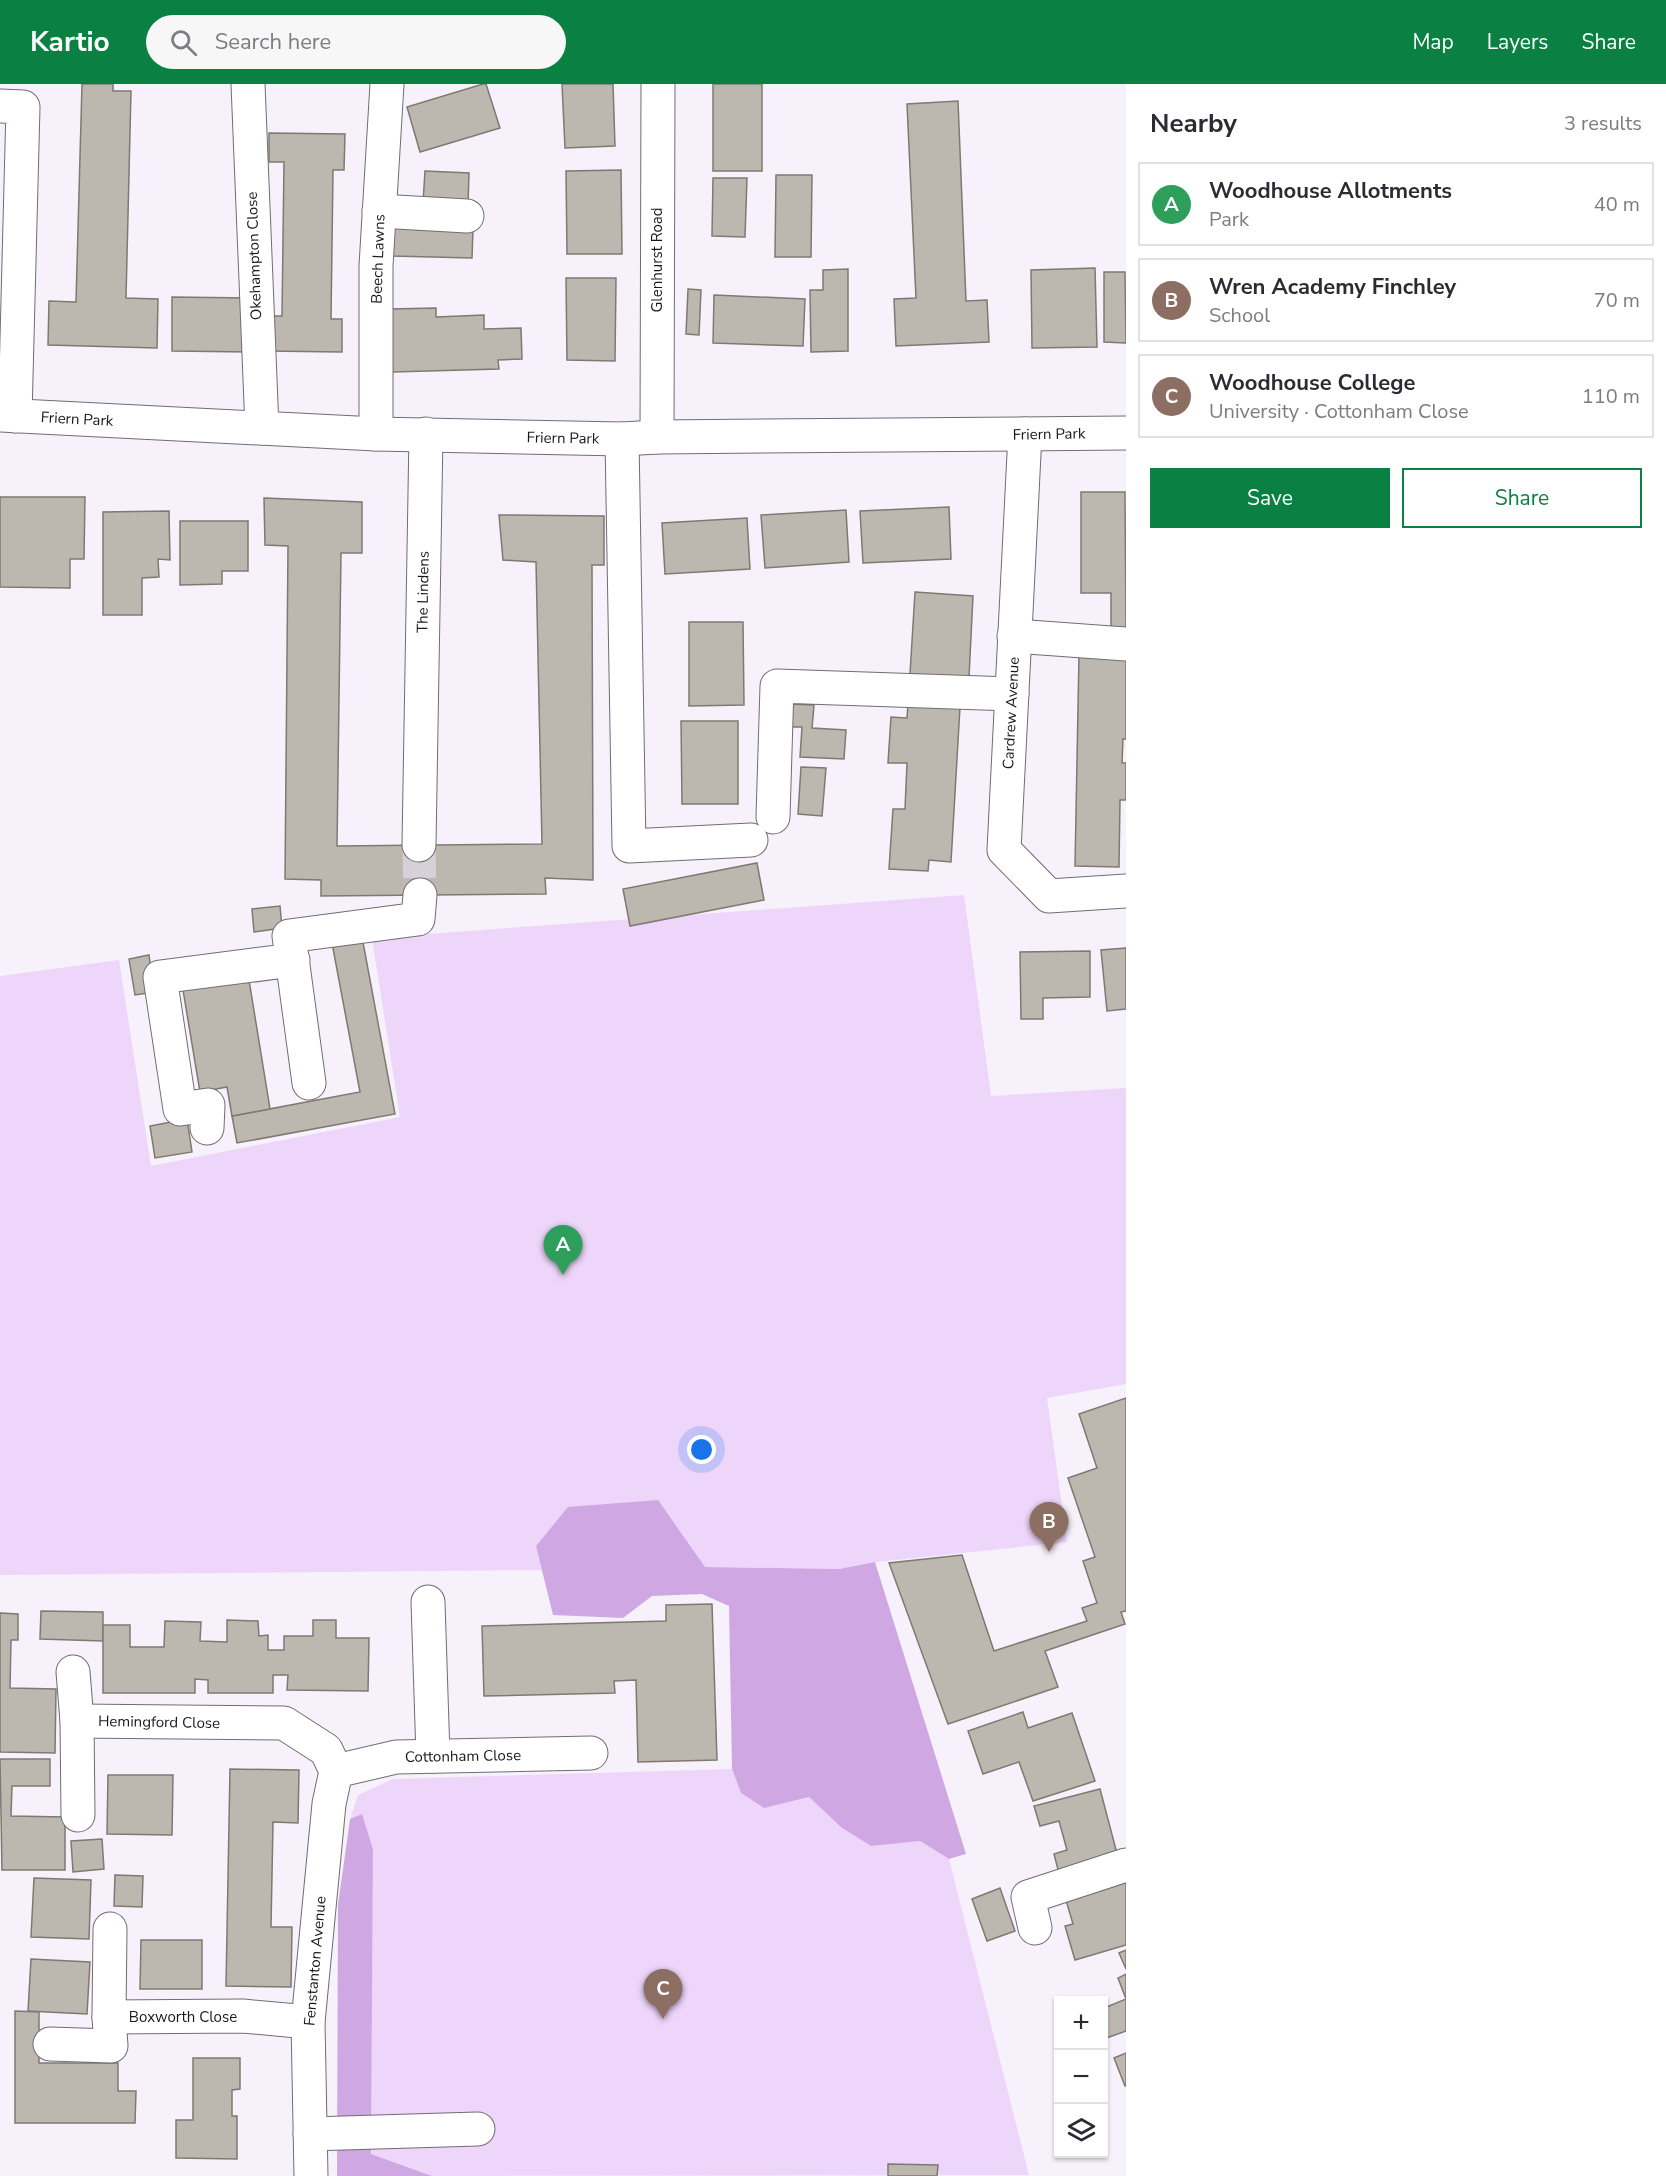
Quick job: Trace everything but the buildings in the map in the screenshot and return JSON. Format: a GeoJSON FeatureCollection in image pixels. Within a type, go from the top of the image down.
{"type":"FeatureCollection","features":[{"type":"Feature","properties":{"kind":"street","name":"Okehampton Close"},"geometry":{"type":"LineString","coordinates":[[248,84],[262,428]]}},
{"type":"Feature","properties":{"kind":"street","name":"Beech Lawns"},"geometry":{"type":"LineString","coordinates":[[376,434],[376,266],[387,84]]}},
{"type":"Feature","properties":{"kind":"street","name":"Glenhurst Road"},"geometry":{"type":"LineString","coordinates":[[657,437],[658,84]]}},
{"type":"Feature","properties":{"kind":"street"},"geometry":{"type":"LineString","coordinates":[[0,106],[23,107],[8,416]]}},
{"type":"Feature","properties":{"kind":"street"},"geometry":{"type":"LineString","coordinates":[[380,211],[466,216]]}},
{"type":"Feature","properties":{"kind":"street","name":"Friern Park"},"geometry":{"type":"LineString","coordinates":[[8,416],[376,434],[622,439],[1126,433]]}},
{"type":"Feature","properties":{"kind":"street","name":"Cardrew Avenue"},"geometry":{"type":"LineString","coordinates":[[1025,434],[1004,850],[1049,896],[1126,891]]}},
{"type":"Feature","properties":{"kind":"street","name":"The Lindens"},"geometry":{"type":"LineString","coordinates":[[419,845],[426,435]]}},
{"type":"Feature","properties":{"kind":"street"},"geometry":{"type":"LineString","coordinates":[[622,439],[629,846],[762,829],[777,686],[1012,694]]}},
{"type":"Feature","properties":{"kind":"street"},"geometry":{"type":"LineString","coordinates":[[1014,636],[1126,644]]}},
{"type":"Feature","properties":{"kind":"street"},"geometry":{"type":"LineString","coordinates":[[309,1083],[289,936],[418,919],[420,895]]}},
{"type":"Feature","properties":{"kind":"street"},"geometry":{"type":"LineString","coordinates":[[207,1128],[208,1105],[180,1109],[160,977],[293,960]]}},
{"type":"Feature","properties":{"kind":"street"},"geometry":{"type":"LineString","coordinates":[[428,1602],[433,1756]]}},
{"type":"Feature","properties":{"kind":"street"},"geometry":{"type":"LineString","coordinates":[[72,1672],[77,1721]]}},
{"type":"Feature","properties":{"kind":"street","name":"Hemingford Close"},"geometry":{"type":"LineString","coordinates":[[78,1815],[77,1721],[284,1723],[331,1761]]}},
{"type":"Feature","properties":{"kind":"street","name":"Cottonham Close"},"geometry":{"type":"LineString","coordinates":[[331,1761],[396,1757],[591,1753]]}},
{"type":"Feature","properties":{"kind":"street","name":"Fenstanton Avenue"},"geometry":{"type":"LineString","coordinates":[[311,2176],[308,2022],[331,1761]]}},
{"type":"Feature","properties":{"kind":"street"},"geometry":{"type":"LineString","coordinates":[[1035,1928],[1028,1897],[1126,1865]]}},
{"type":"Feature","properties":{"kind":"street","name":"Boxworth Close"},"geometry":{"type":"LineString","coordinates":[[110,1929],[109,2017],[243,2016],[308,2022]]}},
{"type":"Feature","properties":{"kind":"street"},"geometry":{"type":"LineString","coordinates":[[50,2044],[111,2046],[109,2017]]}},
{"type":"Feature","properties":{"kind":"street"},"geometry":{"type":"LineString","coordinates":[[310,2134],[478,2129]]}},
{"type":"Feature","properties":{"kind":"shaded area"},"geometry":{"type":"Polygon","coordinates":[[[964,895],[991,1096],[1126,1088],[1126,1384],[1047,1398],[1067,1542],[876,1562],[839,1569],[704,1567],[536,1546],[542,1570],[0,1575],[0,976],[119,960],[151,1166],[400,1117],[372,938],[964,895]]]}},
{"type":"Feature","properties":{"kind":"shaded area"},"geometry":{"type":"Polygon","coordinates":[[[658,1500],[705,1567],[839,1569],[875,1562],[966,1854],[949,1859],[920,1841],[871,1846],[842,1828],[809,1797],[764,1808],[741,1793],[732,1769],[729,1606],[702,1594],[652,1596],[623,1618],[553,1615],[536,1546],[568,1507],[658,1500]]]}},
{"type":"Feature","properties":{"kind":"shaded area"},"geometry":{"type":"Polygon","coordinates":[[[732,1769],[741,1793],[809,1797],[842,1828],[871,1846],[920,1841],[949,1859],[1029,2175],[432,2176],[371,2154],[373,1849],[362,1814],[350,1819],[358,1795],[393,1779],[732,1769]]]}},
{"type":"Feature","properties":{"kind":"shaded area"},"geometry":{"type":"Polygon","coordinates":[[[362,1814],[373,1849],[371,2154],[432,2176],[337,2176],[338,1905],[350,1819],[362,1814]]]}},
{"type":"Feature","properties":{"kind":"tunnel"},"geometry":{"type":"LineString","coordinates":[[419,845],[420,895]]}},
{"type":"Feature","properties":{"kind":"place","name":"Woodhouse Allotments"},"geometry":{"type":"Point","coordinates":[563,1275]}},
{"type":"Feature","properties":{"kind":"place","name":"Wren Academy Finchley"},"geometry":{"type":"Point","coordinates":[1049,1552]}},
{"type":"Feature","properties":{"kind":"place","name":"Woodhouse College"},"geometry":{"type":"Point","coordinates":[663,2019]}}]}
